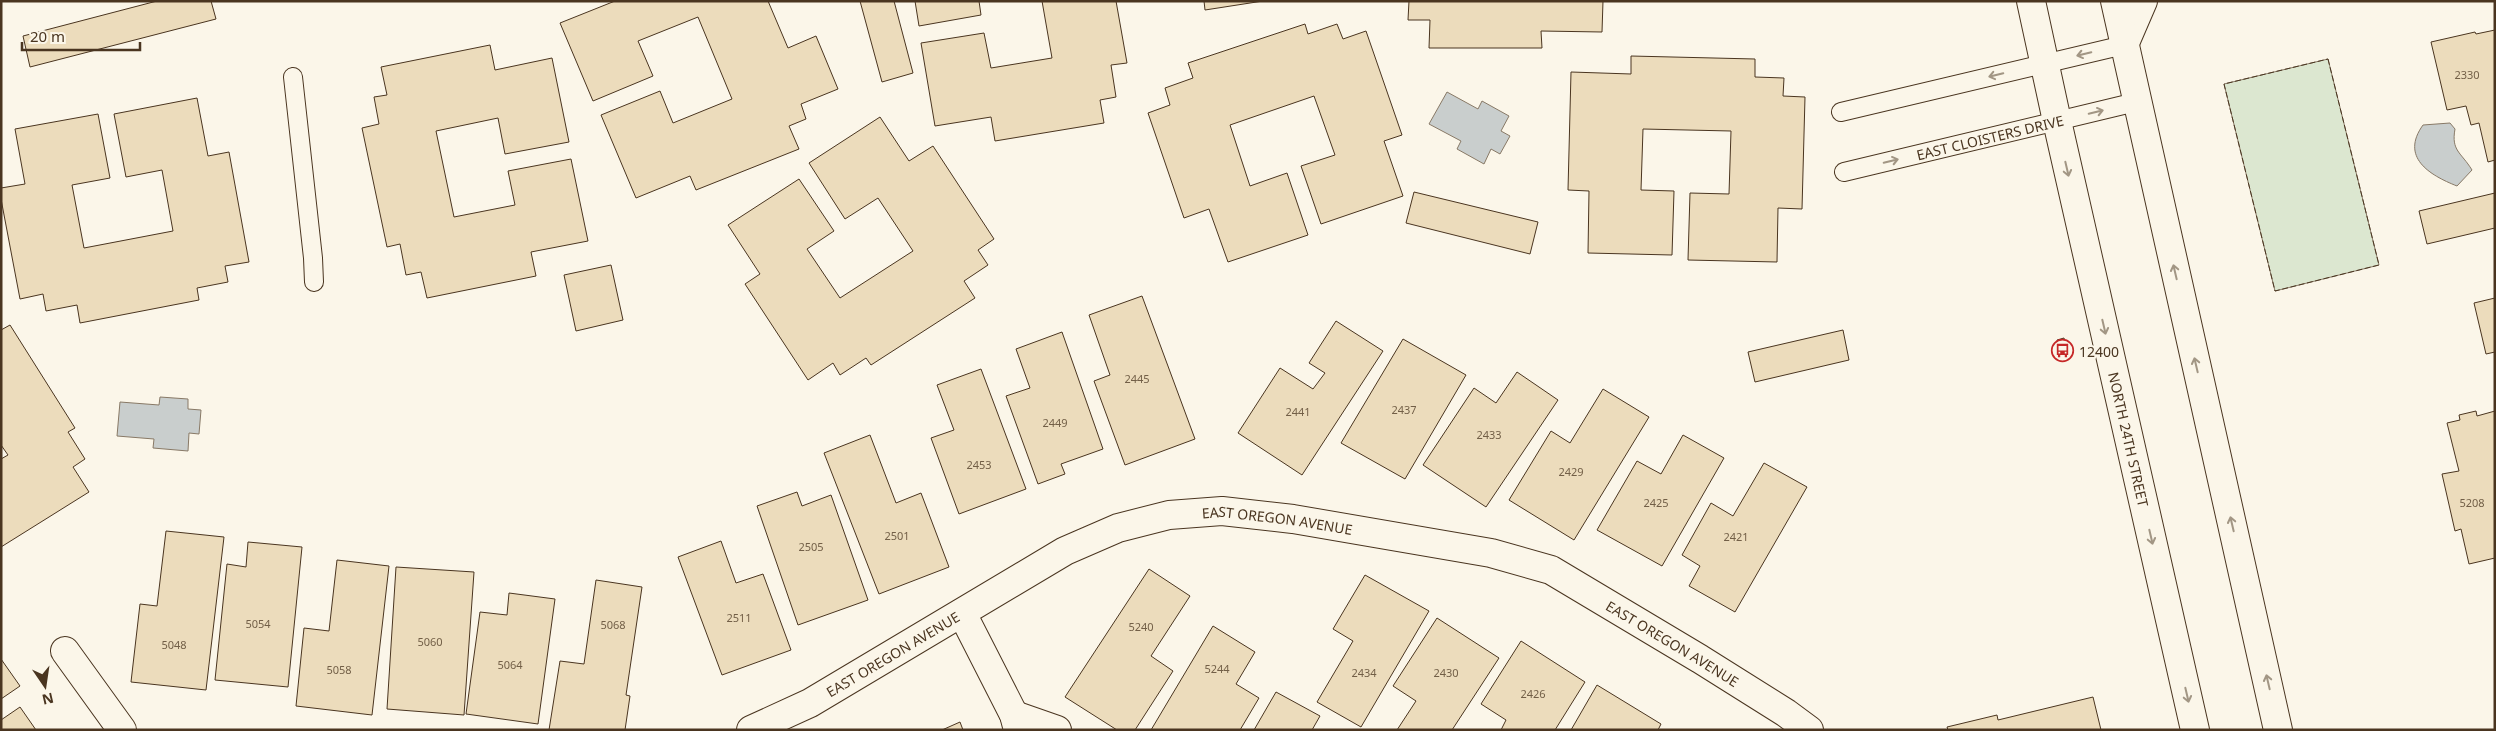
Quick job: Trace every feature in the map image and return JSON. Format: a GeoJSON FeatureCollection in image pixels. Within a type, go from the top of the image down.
{"type":"FeatureCollection","features":[{"type":"Feature","properties":{"kind":"main road","name":"NORTH 24TH STREET"},"geometry":{"type":"LineString","coordinates":[[2032,1],[2056,121],[2195,730]]}},
{"type":"Feature","properties":{"kind":"main road"},"geometry":{"type":"LineString","coordinates":[[2115,1],[2136,102],[2278,730]]}},
{"type":"Feature","properties":{"kind":"main road"},"geometry":{"type":"LineString","coordinates":[[2124,44],[2143,1]]}},
{"type":"Feature","properties":{"kind":"main road","name":"EAST OREGON AVENUE"},"geometry":{"type":"LineString","coordinates":[[751,730],[810,703],[1065,551],[1118,528],[1168,515],[1222,511],[1293,519],[1491,553],[1550,570],[1786,712],[1809,730]]}},
{"type":"Feature","properties":{"kind":"main road"},"geometry":{"type":"LineString","coordinates":[[962,613],[1016,723],[1057,730]]}},
{"type":"Feature","properties":{"kind":"main road"},"geometry":{"type":"LineString","coordinates":[[65,651],[122,730]]}},
{"type":"Feature","properties":{"kind":"lane"},"geometry":{"type":"LineString","coordinates":[[1841,112],[2124,44]]}},
{"type":"Feature","properties":{"kind":"lane"},"geometry":{"type":"LineString","coordinates":[[293,77],[314,282]]}},
{"type":"Feature","properties":{"kind":"lane","name":"EAST CLOISTERS DRIVE"},"geometry":{"type":"LineString","coordinates":[[1844,172],[2136,102]]}},
{"type":"Feature","properties":{"kind":"green space"},"geometry":{"type":"Polygon","coordinates":[[[2328,59],[2379,265],[2275,291],[2224,84],[2328,59]]]}},
{"type":"Feature","properties":{"kind":"shaded area"},"geometry":{"type":"Polygon","coordinates":[[[1447,92],[1478,109],[1482,101],[1509,116],[1501,131],[1510,136],[1500,154],[1491,149],[1484,164],[1457,149],[1461,141],[1429,124],[1447,92]]]}},
{"type":"Feature","properties":{"kind":"shaded area"},"geometry":{"type":"Polygon","coordinates":[[[2450,123],[2455,129],[2454,142],[2456,147],[2472,170],[2457,186],[2428,170],[2416,155],[2415,146],[2417,136],[2423,125],[2450,123]]]}},
{"type":"Feature","properties":{"kind":"shaded area"},"geometry":{"type":"Polygon","coordinates":[[[160,397],[188,399],[188,409],[201,410],[199,434],[189,433],[188,451],[153,448],[154,439],[117,436],[120,402],[159,405],[160,397]]]}},
{"type":"Feature","properties":{"kind":"building"},"geometry":{"type":"Polygon","coordinates":[[[157,1],[211,1],[216,19],[30,67],[23,36],[157,1]]]}},
{"type":"Feature","properties":{"kind":"building"},"geometry":{"type":"Polygon","coordinates":[[[615,1],[768,1],[788,48],[816,36],[838,89],[801,104],[806,119],[789,126],[799,149],[696,190],[690,176],[636,198],[601,115],[660,91],[673,123],[732,99],[698,17],[638,41],[653,76],[593,101],[560,23],[615,1]]]}},
{"type":"Feature","properties":{"kind":"building"},"geometry":{"type":"Polygon","coordinates":[[[860,1],[894,1],[913,73],[882,82],[860,1]]]}},
{"type":"Feature","properties":{"kind":"building"},"geometry":{"type":"Polygon","coordinates":[[[915,1],[979,1],[981,15],[919,26],[915,1]]]}},
{"type":"Feature","properties":{"kind":"building"},"geometry":{"type":"Polygon","coordinates":[[[1042,1],[1116,1],[1127,63],[1111,65],[1116,97],[1100,100],[1104,123],[995,141],[991,117],[935,126],[921,43],[984,33],[991,68],[1052,58],[1042,1]]]}},
{"type":"Feature","properties":{"kind":"building"},"geometry":{"type":"Polygon","coordinates":[[[1204,1],[1263,1],[1205,10],[1204,1]]]}},
{"type":"Feature","properties":{"kind":"building"},"geometry":{"type":"Polygon","coordinates":[[[1409,1],[1603,1],[1602,32],[1541,31],[1542,48],[1429,48],[1430,20],[1408,20],[1409,1]]]}},
{"type":"Feature","properties":{"kind":"building"},"geometry":{"type":"Polygon","coordinates":[[[1305,24],[1308,34],[1337,24],[1343,39],[1366,31],[1402,135],[1384,141],[1403,196],[1321,224],[1301,166],[1335,155],[1314,96],[1230,125],[1250,186],[1287,173],[1308,235],[1228,262],[1209,209],[1184,218],[1148,113],[1170,105],[1165,88],[1193,78],[1188,63],[1305,24]]]}},
{"type":"Feature","properties":{"kind":"building"},"geometry":{"type":"Polygon","coordinates":[[[2495,30],[2495,160],[2488,162],[2479,123],[2471,125],[2466,106],[2447,110],[2431,42],[2475,32],[2476,34],[2495,30]]]}},
{"type":"Feature","properties":{"kind":"building"},"geometry":{"type":"Polygon","coordinates":[[[490,45],[495,70],[552,58],[569,142],[505,154],[498,118],[436,131],[454,217],[515,205],[508,171],[571,159],[588,241],[531,252],[536,276],[427,298],[421,272],[406,275],[400,244],[387,247],[362,128],[379,124],[374,97],[387,95],[381,67],[490,45]]]}},
{"type":"Feature","properties":{"kind":"building"},"geometry":{"type":"Polygon","coordinates":[[[1631,56],[1755,59],[1755,77],[1784,78],[1783,96],[1805,97],[1802,209],[1778,208],[1777,262],[1688,260],[1690,193],[1729,194],[1731,131],[1643,129],[1641,190],[1674,191],[1672,255],[1588,253],[1589,191],[1568,190],[1571,72],[1631,74],[1631,56]]]}},
{"type":"Feature","properties":{"kind":"building"},"geometry":{"type":"Polygon","coordinates":[[[197,98],[208,156],[229,152],[249,262],[225,266],[228,282],[197,288],[199,300],[80,323],[77,305],[46,311],[43,294],[20,299],[1,199],[1,188],[25,184],[15,129],[98,114],[110,178],[72,185],[84,248],[173,231],[162,170],[126,177],[114,114],[197,98]]]}},
{"type":"Feature","properties":{"kind":"building"},"geometry":{"type":"Polygon","coordinates":[[[880,117],[909,161],[933,146],[994,239],[978,250],[988,265],[964,281],[975,298],[871,365],[866,358],[840,375],[833,363],[808,380],[745,284],[760,274],[728,225],[799,179],[834,231],[807,249],[840,298],[913,251],[878,198],[845,219],[809,163],[880,117]]]}},
{"type":"Feature","properties":{"kind":"building"},"geometry":{"type":"Polygon","coordinates":[[[1414,192],[1538,222],[1530,254],[1406,223],[1414,192]]]}},
{"type":"Feature","properties":{"kind":"building"},"geometry":{"type":"Polygon","coordinates":[[[2495,193],[2495,228],[2427,244],[2419,211],[2495,193]]]}},
{"type":"Feature","properties":{"kind":"building"},"geometry":{"type":"Polygon","coordinates":[[[611,265],[623,320],[576,331],[564,275],[611,265]]]}},
{"type":"Feature","properties":{"kind":"building"},"geometry":{"type":"Polygon","coordinates":[[[1142,296],[1195,439],[1125,465],[1094,381],[1110,375],[1089,315],[1142,296]]]}},
{"type":"Feature","properties":{"kind":"building"},"geometry":{"type":"Polygon","coordinates":[[[2495,298],[2495,352],[2486,354],[2474,303],[2495,298]]]}},
{"type":"Feature","properties":{"kind":"building"},"geometry":{"type":"Polygon","coordinates":[[[1336,321],[1383,351],[1302,475],[1238,433],[1280,368],[1313,389],[1325,373],[1309,363],[1336,321]]]}},
{"type":"Feature","properties":{"kind":"building"},"geometry":{"type":"Polygon","coordinates":[[[10,325],[75,428],[68,432],[85,459],[73,467],[89,492],[1,547],[1,459],[8,455],[1,445],[1,330],[10,325]]]}},
{"type":"Feature","properties":{"kind":"building"},"geometry":{"type":"Polygon","coordinates":[[[1843,330],[1849,360],[1755,382],[1748,352],[1843,330]]]}},
{"type":"Feature","properties":{"kind":"building"},"geometry":{"type":"Polygon","coordinates":[[[1062,332],[1103,449],[1061,464],[1065,474],[1038,484],[1006,396],[1030,388],[1016,349],[1062,332]]]}},
{"type":"Feature","properties":{"kind":"building"},"geometry":{"type":"Polygon","coordinates":[[[2064,338],[2069,358],[2062,360],[2057,340],[2064,338]]]}},
{"type":"Feature","properties":{"kind":"building"},"geometry":{"type":"Polygon","coordinates":[[[1403,339],[1466,375],[1405,479],[1341,443],[1403,339]]]}},
{"type":"Feature","properties":{"kind":"building"},"geometry":{"type":"Polygon","coordinates":[[[981,369],[1026,489],[959,514],[931,438],[954,430],[937,385],[981,369]]]}},
{"type":"Feature","properties":{"kind":"building"},"geometry":{"type":"Polygon","coordinates":[[[1517,372],[1558,400],[1486,507],[1423,465],[1474,388],[1496,403],[1517,372]]]}},
{"type":"Feature","properties":{"kind":"building"},"geometry":{"type":"Polygon","coordinates":[[[1603,389],[1649,417],[1574,540],[1509,500],[1551,431],[1570,443],[1603,389]]]}},
{"type":"Feature","properties":{"kind":"building"},"geometry":{"type":"Polygon","coordinates":[[[2476,411],[2477,416],[2495,411],[2495,558],[2469,564],[2461,529],[2455,531],[2442,474],[2459,471],[2447,423],[2460,420],[2459,415],[2476,411]]]}},
{"type":"Feature","properties":{"kind":"building"},"geometry":{"type":"Polygon","coordinates":[[[870,435],[896,503],[921,493],[949,567],[879,594],[824,453],[870,435]]]}},
{"type":"Feature","properties":{"kind":"building"},"geometry":{"type":"Polygon","coordinates":[[[1683,435],[1724,458],[1662,566],[1597,530],[1637,461],[1661,474],[1683,435]]]}},
{"type":"Feature","properties":{"kind":"building"},"geometry":{"type":"Polygon","coordinates":[[[1764,463],[1807,487],[1735,612],[1689,586],[1700,566],[1682,555],[1711,503],[1733,516],[1764,463]]]}},
{"type":"Feature","properties":{"kind":"building"},"geometry":{"type":"Polygon","coordinates":[[[797,492],[802,506],[831,495],[868,600],[798,625],[757,506],[797,492]]]}},
{"type":"Feature","properties":{"kind":"building"},"geometry":{"type":"Polygon","coordinates":[[[166,531],[224,537],[206,690],[131,682],[140,604],[157,606],[166,531]]]}},
{"type":"Feature","properties":{"kind":"building"},"geometry":{"type":"Polygon","coordinates":[[[721,541],[736,583],[763,574],[791,650],[722,675],[678,557],[721,541]]]}},
{"type":"Feature","properties":{"kind":"building"},"geometry":{"type":"Polygon","coordinates":[[[248,542],[302,547],[288,687],[215,680],[227,564],[246,567],[248,542]]]}},
{"type":"Feature","properties":{"kind":"building"},"geometry":{"type":"Polygon","coordinates":[[[337,560],[389,566],[372,715],[296,706],[304,628],[329,631],[337,560]]]}},
{"type":"Feature","properties":{"kind":"building"},"geometry":{"type":"Polygon","coordinates":[[[396,567],[474,572],[464,715],[387,709],[396,567]]]}},
{"type":"Feature","properties":{"kind":"building"},"geometry":{"type":"Polygon","coordinates":[[[1149,569],[1190,596],[1151,656],[1173,671],[1135,730],[1117,730],[1065,697],[1149,569]]]}},
{"type":"Feature","properties":{"kind":"building"},"geometry":{"type":"Polygon","coordinates":[[[1365,575],[1429,611],[1361,727],[1317,702],[1353,641],[1333,629],[1365,575]]]}},
{"type":"Feature","properties":{"kind":"building"},"geometry":{"type":"Polygon","coordinates":[[[596,580],[642,587],[626,695],[630,696],[625,730],[549,730],[560,661],[584,664],[596,580]]]}},
{"type":"Feature","properties":{"kind":"building"},"geometry":{"type":"Polygon","coordinates":[[[509,593],[555,599],[538,724],[466,714],[480,612],[507,615],[509,593]]]}},
{"type":"Feature","properties":{"kind":"building"},"geometry":{"type":"Polygon","coordinates":[[[1437,618],[1499,658],[1452,730],[1397,730],[1416,701],[1393,686],[1437,618]]]}},
{"type":"Feature","properties":{"kind":"building"},"geometry":{"type":"Polygon","coordinates":[[[1213,626],[1255,652],[1236,684],[1259,698],[1240,730],[1151,730],[1213,626]]]}},
{"type":"Feature","properties":{"kind":"building"},"geometry":{"type":"Polygon","coordinates":[[[1521,641],[1585,682],[1555,730],[1501,730],[1506,720],[1481,704],[1521,641]]]}},
{"type":"Feature","properties":{"kind":"building"},"geometry":{"type":"Polygon","coordinates":[[[1,659],[20,686],[1,699],[1,659]]]}},
{"type":"Feature","properties":{"kind":"building"},"geometry":{"type":"Polygon","coordinates":[[[1597,685],[1661,724],[1658,730],[1571,730],[1597,685]]]}},
{"type":"Feature","properties":{"kind":"building"},"geometry":{"type":"Polygon","coordinates":[[[1276,692],[1320,716],[1312,730],[1254,730],[1276,692]]]}},
{"type":"Feature","properties":{"kind":"building"},"geometry":{"type":"Polygon","coordinates":[[[2093,697],[2101,730],[1948,730],[1947,727],[1997,715],[1998,720],[2093,697]]]}},
{"type":"Feature","properties":{"kind":"building"},"geometry":{"type":"Polygon","coordinates":[[[20,707],[36,730],[1,730],[1,720],[20,707]]]}},
{"type":"Feature","properties":{"kind":"building"},"geometry":{"type":"Polygon","coordinates":[[[960,722],[963,730],[942,730],[960,722]]]}},
{"type":"Feature","properties":{"kind":"fence"},"geometry":{"type":"LineString","coordinates":[[2328,59],[2379,265],[2275,291],[2224,84],[2328,59]]}},
{"type":"Feature","properties":{"kind":"place","name":"12400"},"geometry":{"type":"Point","coordinates":[2063,351]}}]}
